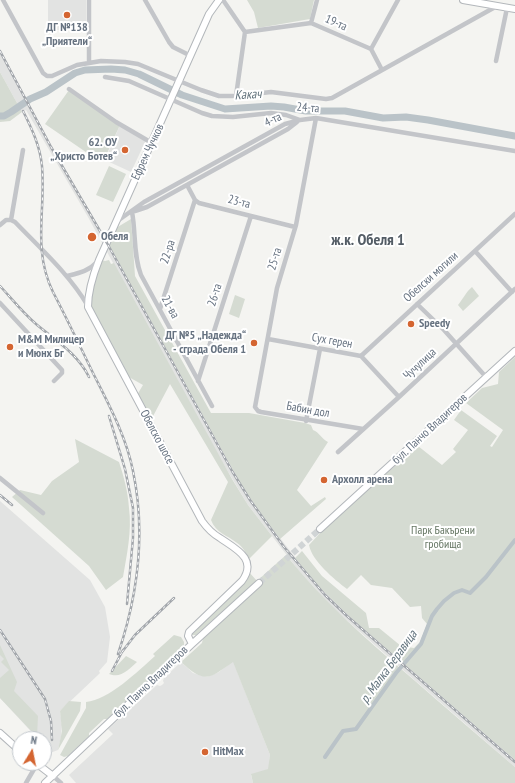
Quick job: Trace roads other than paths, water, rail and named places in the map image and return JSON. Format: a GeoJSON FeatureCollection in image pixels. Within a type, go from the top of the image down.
{"type":"FeatureCollection","features":[{"type":"Feature","properties":{"kind":"street","name":"24-та"},"geometry":{"type":"LineString","coordinates":[[3,0],[43,74],[47,76],[52,76],[69,68],[89,62],[108,60],[138,64],[179,83],[219,96],[236,96],[271,92],[332,98],[382,70]]}},
{"type":"Feature","properties":{"kind":"street"},"geometry":{"type":"LineString","coordinates":[[89,0],[89,62]]}},
{"type":"Feature","properties":{"kind":"street"},"geometry":{"type":"LineString","coordinates":[[146,0],[169,42],[173,46],[191,56]]}},
{"type":"Feature","properties":{"kind":"street","name":"Ефрем Чучков"},"geometry":{"type":"LineString","coordinates":[[88,307],[93,275],[99,260],[209,14],[219,0]]}},
{"type":"Feature","properties":{"kind":"street"},"geometry":{"type":"LineString","coordinates":[[223,0],[245,32],[236,96]]}},
{"type":"Feature","properties":{"kind":"street"},"geometry":{"type":"LineString","coordinates":[[311,23],[316,0]]}},
{"type":"Feature","properties":{"kind":"street"},"geometry":{"type":"LineString","coordinates":[[398,0],[371,49],[382,70],[498,6]]}},
{"type":"Feature","properties":{"kind":"street"},"geometry":{"type":"LineString","coordinates":[[467,0],[515,9]]}},
{"type":"Feature","properties":{"kind":"street"},"geometry":{"type":"LineString","coordinates":[[496,61],[507,8]]}},
{"type":"Feature","properties":{"kind":"street","name":"19-та"},"geometry":{"type":"LineString","coordinates":[[245,32],[311,23],[371,49]]}},
{"type":"Feature","properties":{"kind":"street","name":"24-та"},"geometry":{"type":"LineString","coordinates":[[105,77],[129,81],[172,97],[202,113],[212,116],[233,117],[271,113],[300,120],[316,118],[515,151]]}},
{"type":"Feature","properties":{"kind":"street"},"geometry":{"type":"LineString","coordinates":[[69,89],[116,122],[152,142]]}},
{"type":"Feature","properties":{"kind":"street","name":"25-та"},"geometry":{"type":"LineString","coordinates":[[255,405],[277,288],[295,227],[316,118]]}},
{"type":"Feature","properties":{"kind":"street","name":"4-та"},"geometry":{"type":"LineString","coordinates":[[132,212],[147,207],[288,129],[300,120]]}},
{"type":"Feature","properties":{"kind":"street","name":"4-та"},"geometry":{"type":"LineString","coordinates":[[116,222],[144,202],[285,124],[300,120]]}},
{"type":"Feature","properties":{"kind":"street"},"geometry":{"type":"LineString","coordinates":[[0,225],[6,220],[11,220],[23,150]]}},
{"type":"Feature","properties":{"kind":"street"},"geometry":{"type":"LineString","coordinates":[[187,185],[195,200]]}},
{"type":"Feature","properties":{"kind":"street","name":"23-та"},"geometry":{"type":"LineString","coordinates":[[195,200],[199,203],[295,227]]}},
{"type":"Feature","properties":{"kind":"street","name":"22-ра"},"geometry":{"type":"LineString","coordinates":[[160,309],[195,200]]}},
{"type":"Feature","properties":{"kind":"street","name":"21-ва"},"geometry":{"type":"LineString","coordinates":[[132,212],[139,271],[212,406]]}},
{"type":"Feature","properties":{"kind":"street","name":"Обелски могили"},"geometry":{"type":"LineString","coordinates":[[361,356],[515,214]]}},
{"type":"Feature","properties":{"kind":"street","name":"26-та"},"geometry":{"type":"LineString","coordinates":[[198,381],[251,216]]}},
{"type":"Feature","properties":{"kind":"street","name":"Обелско шосе"},"geometry":{"type":"LineString","coordinates":[[11,220],[15,222],[77,288],[202,521],[212,532],[238,549],[247,563],[246,573],[242,582],[189,632],[188,636],[192,644]]}},
{"type":"Feature","properties":{"kind":"street"},"geometry":{"type":"LineString","coordinates":[[475,251],[513,290]]}},
{"type":"Feature","properties":{"kind":"street"},"geometry":{"type":"LineString","coordinates":[[67,276],[86,271],[93,267],[99,260]]}},
{"type":"Feature","properties":{"kind":"street","name":"Чучулица"},"geometry":{"type":"LineString","coordinates":[[338,452],[513,290]]}},
{"type":"Feature","properties":{"kind":"street"},"geometry":{"type":"LineString","coordinates":[[0,303],[62,370],[62,373],[54,381]]}},
{"type":"Feature","properties":{"kind":"street"},"geometry":{"type":"LineString","coordinates":[[417,304],[486,377]]}},
{"type":"Feature","properties":{"kind":"street","name":"Сух герен"},"geometry":{"type":"LineString","coordinates":[[268,340],[361,356],[399,397]]}},
{"type":"Feature","properties":{"kind":"street","name":"бул. Панчо Владигеров"},"geometry":{"type":"LineString","coordinates":[[486,377],[492,368],[515,346]]}},
{"type":"Feature","properties":{"kind":"street"},"geometry":{"type":"LineString","coordinates":[[306,421],[320,349]]}},
{"type":"Feature","properties":{"kind":"street","name":"бул. Панчо Владигеров"},"geometry":{"type":"LineString","coordinates":[[320,529],[515,351]]}},
{"type":"Feature","properties":{"kind":"street","name":"Бабин дол"},"geometry":{"type":"LineString","coordinates":[[255,405],[261,412],[306,421],[363,429]]}},
{"type":"Feature","properties":{"kind":"street"},"geometry":{"type":"LineString","coordinates":[[0,478],[43,513]]}},
{"type":"Feature","properties":{"kind":"street","name":"бул. Панчо Владигеров"},"geometry":{"type":"LineString","coordinates":[[45,783],[259,583]]}},
{"type":"Feature","properties":{"kind":"street"},"geometry":{"type":"LineString","coordinates":[[0,733],[12,744]]}},
{"type":"Feature","properties":{"kind":"street"},"geometry":{"type":"LineString","coordinates":[[26,783],[33,771]]}},
{"type":"Feature","properties":{"kind":"street"},"geometry":{"type":"LineString","coordinates":[[47,771],[61,783]]}},
{"type":"Feature","properties":{"kind":"waterway","name":"Какач"},"geometry":{"type":"LineString","coordinates":[[0,116],[4,116],[30,99],[46,92],[75,73],[85,70],[111,69],[125,70],[139,74],[182,95],[225,109],[271,106],[306,111],[345,111],[383,118],[406,117],[428,120],[515,136]]}},
{"type":"Feature","properties":{"kind":"waterway","name":"р. Малка Беравица"},"geometry":{"type":"LineString","coordinates":[[325,757],[343,731],[356,729],[396,673],[421,644],[432,616],[444,601],[454,593],[462,590],[470,593],[486,577],[515,540]]}},
{"type":"Feature","properties":{"kind":"tunnel"},"geometry":{"type":"LineString","coordinates":[[259,583],[320,529]]}},
{"type":"Feature","properties":{"kind":"railway"},"geometry":{"type":"LineString","coordinates":[[0,51],[51,147],[107,243],[232,471],[250,500],[284,547],[325,595],[347,616],[515,762]]}},
{"type":"Feature","properties":{"kind":"railway"},"geometry":{"type":"LineString","coordinates":[[23,111],[35,138],[41,159],[43,182],[41,245],[47,276],[53,292],[116,421],[126,445],[133,471],[139,517],[138,564],[131,609],[118,654]]}},
{"type":"Feature","properties":{"kind":"railway"},"geometry":{"type":"LineString","coordinates":[[0,286],[31,320],[79,361],[89,377]]}},
{"type":"Feature","properties":{"kind":"railway"},"geometry":{"type":"LineString","coordinates":[[109,416],[125,469],[133,508],[133,538],[127,604]]}},
{"type":"Feature","properties":{"kind":"railway"},"geometry":{"type":"LineString","coordinates":[[0,495],[12,505]]}},
{"type":"Feature","properties":{"kind":"railway"},"geometry":{"type":"LineString","coordinates":[[122,652],[135,635],[174,598]]}},
{"type":"Feature","properties":{"kind":"railway"},"geometry":{"type":"LineString","coordinates":[[0,630],[45,699],[51,721],[52,731]]}},
{"type":"Feature","properties":{"kind":"railway"},"geometry":{"type":"LineString","coordinates":[[112,671],[123,650]]}},
{"type":"Feature","properties":{"kind":"place","name":"ДГ №138 „Приятели“"},"geometry":{"type":"Point","coordinates":[67,15]}},
{"type":"Feature","properties":{"kind":"place","name":"62. ОУ „Христо Ботев“"},"geometry":{"type":"Point","coordinates":[125,150]}},
{"type":"Feature","properties":{"kind":"place","name":"Обеля"},"geometry":{"type":"Point","coordinates":[92,237]}},
{"type":"Feature","properties":{"kind":"place","name":"Speedy"},"geometry":{"type":"Point","coordinates":[411,324]}},
{"type":"Feature","properties":{"kind":"place","name":"ДГ №5 „Надежда“ - сграда Обеля 1"},"geometry":{"type":"Point","coordinates":[254,343]}},
{"type":"Feature","properties":{"kind":"place","name":"М&M Mилицер и Мюнх Бг"},"geometry":{"type":"Point","coordinates":[10,347]}},
{"type":"Feature","properties":{"kind":"place","name":"Архолл арена"},"geometry":{"type":"Point","coordinates":[324,480]}},
{"type":"Feature","properties":{"kind":"place","name":"HitMax"},"geometry":{"type":"Point","coordinates":[205,752]}},
{"type":"Feature","properties":{"kind":"district","name":"ж.к. Обеля 1"},"geometry":{"type":"Point","coordinates":[368,240]}},
{"type":"Feature","properties":{"kind":"park label","name":"Парк Бакърени гробища"},"geometry":{"type":"Point","coordinates":[443,538]}}]}
